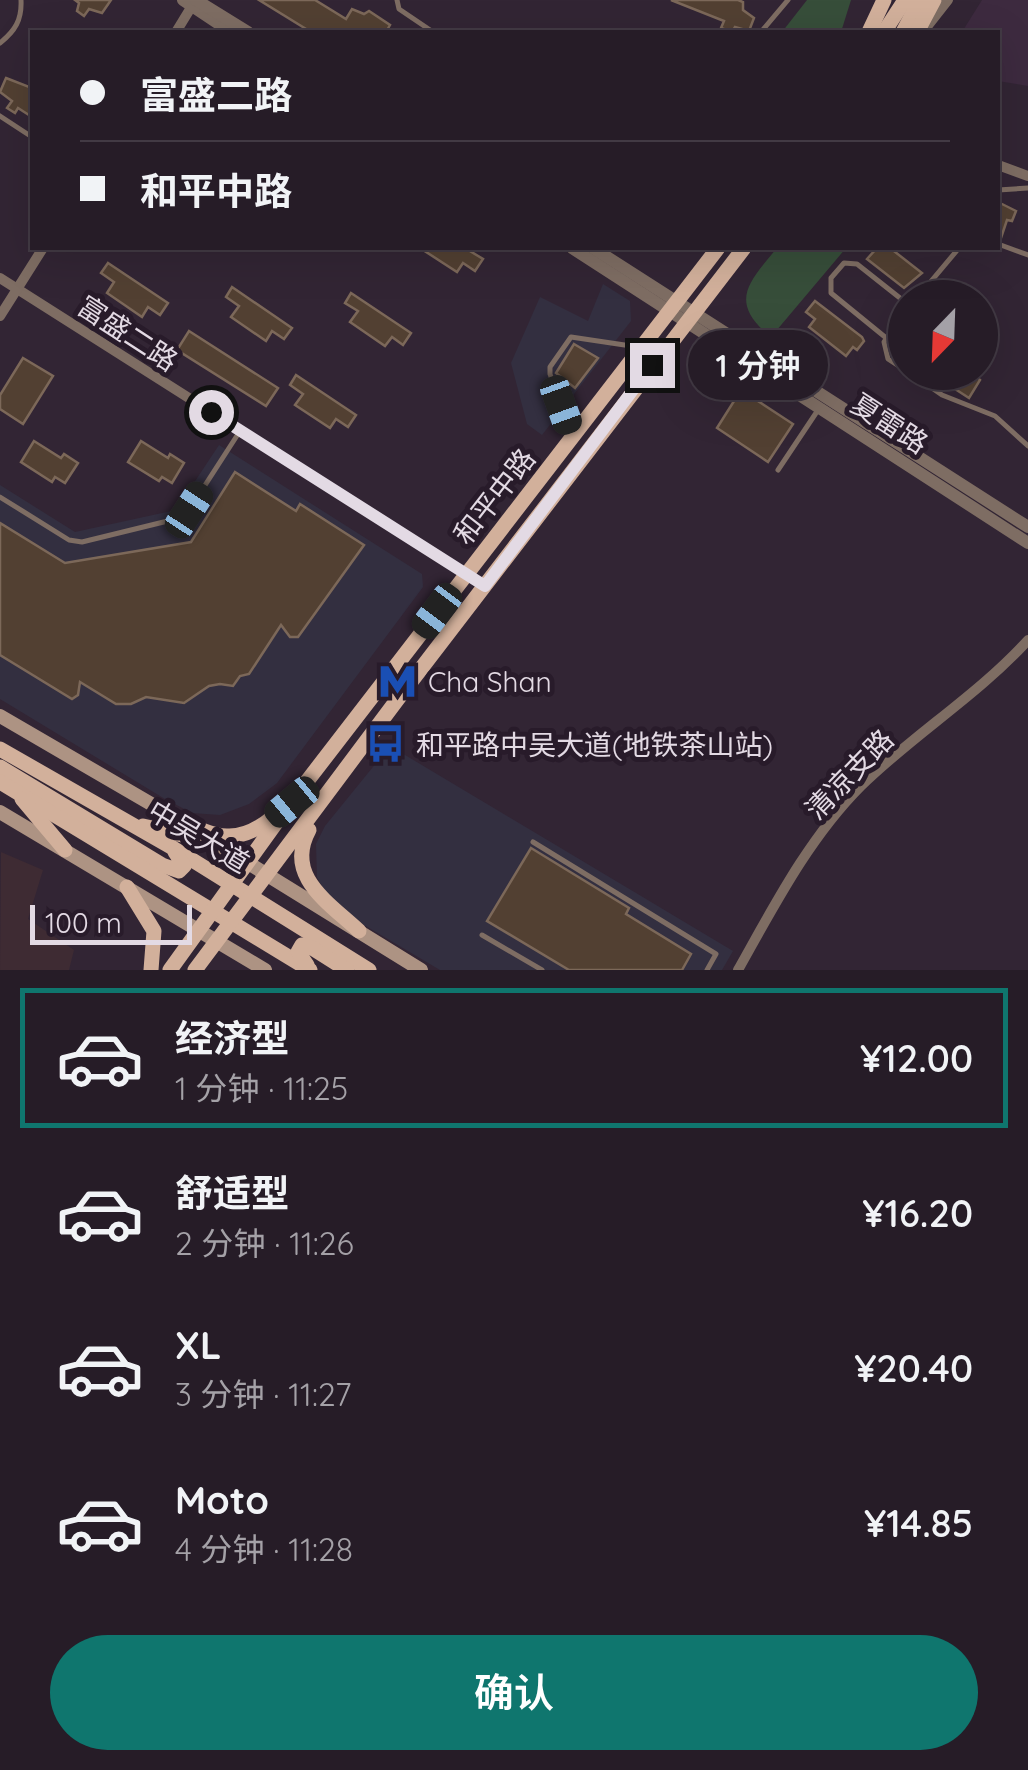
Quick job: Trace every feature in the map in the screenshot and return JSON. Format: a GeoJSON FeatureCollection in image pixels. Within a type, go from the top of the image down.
{"type":"FeatureCollection","features":[{"type":"Feature","properties":{"kind":"main road"},"geometry":{"type":"LineString","coordinates":[[870,30],[884,0]]}},
{"type":"Feature","properties":{"kind":"main road"},"geometry":{"type":"LineString","coordinates":[[885,30],[905,0]]}},
{"type":"Feature","properties":{"kind":"main road"},"geometry":{"type":"LineString","coordinates":[[904,30],[920,0]]}},
{"type":"Feature","properties":{"kind":"main road"},"geometry":{"type":"LineString","coordinates":[[921,30],[934,0]]}},
{"type":"Feature","properties":{"kind":"main road","name":"和平中路"},"geometry":{"type":"LineString","coordinates":[[170,970],[465,574],[716,250]]}},
{"type":"Feature","properties":{"kind":"main road","name":"和平中路"},"geometry":{"type":"LineString","coordinates":[[195,970],[742,250]]}},
{"type":"Feature","properties":{"kind":"main road"},"geometry":{"type":"LineString","coordinates":[[0,716],[421,970]]}},
{"type":"Feature","properties":{"kind":"main road","name":"中吴大道"},"geometry":{"type":"LineString","coordinates":[[0,749],[173,848],[369,970]]}},
{"type":"Feature","properties":{"kind":"main road"},"geometry":{"type":"LineString","coordinates":[[0,767],[162,865],[180,871],[184,866],[173,848]]}},
{"type":"Feature","properties":{"kind":"main road","name":"中吴大道"},"geometry":{"type":"LineString","coordinates":[[0,782],[310,970]]}},
{"type":"Feature","properties":{"kind":"main road"},"geometry":{"type":"LineString","coordinates":[[335,786],[300,854],[310,886],[359,931]]}},
{"type":"Feature","properties":{"kind":"main road"},"geometry":{"type":"LineString","coordinates":[[17,792],[65,850]]}},
{"type":"Feature","properties":{"kind":"main road"},"geometry":{"type":"LineString","coordinates":[[177,820],[212,835],[236,837],[256,831],[292,802]]}},
{"type":"Feature","properties":{"kind":"main road"},"geometry":{"type":"LineString","coordinates":[[0,812],[265,970]]}},
{"type":"Feature","properties":{"kind":"main road"},"geometry":{"type":"LineString","coordinates":[[130,823],[213,842]]}},
{"type":"Feature","properties":{"kind":"main road"},"geometry":{"type":"LineString","coordinates":[[127,887],[154,930],[151,970]]}},
{"type":"Feature","properties":{"kind":"main road"},"geometry":{"type":"LineString","coordinates":[[310,970],[298,952],[302,945],[347,970]]}},
{"type":"Feature","properties":{"kind":"street"},"geometry":{"type":"LineString","coordinates":[[922,30],[948,0]]}},
{"type":"Feature","properties":{"kind":"street"},"geometry":{"type":"LineString","coordinates":[[177,30],[192,1]]}},
{"type":"Feature","properties":{"kind":"street"},"geometry":{"type":"LineString","coordinates":[[192,1],[228,30]]}},
{"type":"Feature","properties":{"kind":"street"},"geometry":{"type":"LineString","coordinates":[[192,1],[244,30]]}},
{"type":"Feature","properties":{"kind":"street"},"geometry":{"type":"LineString","coordinates":[[1000,166],[1028,176]]}},
{"type":"Feature","properties":{"kind":"street"},"geometry":{"type":"LineString","coordinates":[[0,316],[42,250]]}},
{"type":"Feature","properties":{"kind":"street","name":"夏雷路"},"geometry":{"type":"LineString","coordinates":[[576,250],[691,316],[1028,528]]}},
{"type":"Feature","properties":{"kind":"street","name":"夏雷路"},"geometry":{"type":"LineString","coordinates":[[596,250],[673,305]]}},
{"type":"Feature","properties":{"kind":"street","name":"富盛二路"},"geometry":{"type":"LineString","coordinates":[[0,278],[485,586]]}},
{"type":"Feature","properties":{"kind":"street","name":"夏雷路"},"geometry":{"type":"LineString","coordinates":[[691,316],[820,407],[1028,543]]}},
{"type":"Feature","properties":{"kind":"street","name":"清凉支路"},"geometry":{"type":"LineString","coordinates":[[738,970],[801,862],[858,789],[981,686],[1028,640]]}},
{"type":"Feature","properties":{"kind":"lane"},"geometry":{"type":"LineString","coordinates":[[0,44],[14,32],[20,20],[20,0]]}},
{"type":"Feature","properties":{"kind":"lane"},"geometry":{"type":"LineString","coordinates":[[398,0],[399,9],[430,30]]}},
{"type":"Feature","properties":{"kind":"lane"},"geometry":{"type":"LineString","coordinates":[[763,30],[788,0]]}},
{"type":"Feature","properties":{"kind":"lane"},"geometry":{"type":"LineString","coordinates":[[418,30],[422,25]]}},
{"type":"Feature","properties":{"kind":"lane"},"geometry":{"type":"LineString","coordinates":[[0,116],[30,136]]}},
{"type":"Feature","properties":{"kind":"lane"},"geometry":{"type":"LineString","coordinates":[[1000,190],[1028,188]]}},
{"type":"Feature","properties":{"kind":"lane"},"geometry":{"type":"LineString","coordinates":[[1000,245],[1028,253]]}},
{"type":"Feature","properties":{"kind":"lane"},"geometry":{"type":"LineString","coordinates":[[932,280],[957,250]]}},
{"type":"Feature","properties":{"kind":"lane"},"geometry":{"type":"LineString","coordinates":[[885,338],[831,293],[832,278],[844,263],[857,264],[888,289]]}},
{"type":"Feature","properties":{"kind":"lane"},"geometry":{"type":"LineString","coordinates":[[888,334],[884,351],[888,358]]}},
{"type":"Feature","properties":{"kind":"lane"},"geometry":{"type":"LineString","coordinates":[[572,436],[550,374],[550,367],[571,338],[640,347]]}},
{"type":"Feature","properties":{"kind":"lane"},"geometry":{"type":"LineString","coordinates":[[935,390],[996,416],[1028,446]]}},
{"type":"Feature","properties":{"kind":"lane"},"geometry":{"type":"LineString","coordinates":[[778,470],[820,407]]}},
{"type":"Feature","properties":{"kind":"lane"},"geometry":{"type":"LineString","coordinates":[[0,497],[69,540],[82,542],[180,518],[240,431]]}},
{"type":"Feature","properties":{"kind":"lane"},"geometry":{"type":"LineString","coordinates":[[533,842],[716,954],[707,970]]}},
{"type":"Feature","properties":{"kind":"lane"},"geometry":{"type":"LineString","coordinates":[[482,934],[542,970]]}},
{"type":"Feature","properties":{"kind":"shaded area"},"geometry":{"type":"Polygon","coordinates":[[[982,0],[1028,0],[1028,86],[1000,81],[1000,30],[963,30],[982,0]]]}},
{"type":"Feature","properties":{"kind":"shaded area"},"geometry":{"type":"Polygon","coordinates":[[[603,284],[630,301],[631,321],[542,435],[527,424],[511,363],[540,297],[588,321],[603,284]]]}},
{"type":"Feature","properties":{"kind":"shaded area"},"geometry":{"type":"Polygon","coordinates":[[[219,445],[422,574],[423,587],[277,783],[249,804],[220,815],[192,813],[165,799],[0,699],[0,485],[75,532],[176,510],[219,445]]]}},
{"type":"Feature","properties":{"kind":"shaded area"},"geometry":{"type":"Polygon","coordinates":[[[390,746],[733,951],[722,970],[440,970],[364,925],[327,896],[317,877],[316,844],[325,826],[390,746]]]}},
{"type":"Feature","properties":{"kind":"shaded area"},"geometry":{"type":"Polygon","coordinates":[[[1,852],[43,870],[28,919],[74,950],[69,970],[0,970],[1,852]]]}},
{"type":"Feature","properties":{"kind":"green space"},"geometry":{"type":"Polygon","coordinates":[[[807,0],[851,0],[842,30],[784,30],[807,0]]]}},
{"type":"Feature","properties":{"kind":"green space"},"geometry":{"type":"Polygon","coordinates":[[[775,250],[844,250],[771,337],[758,325],[746,303],[747,292],[775,250]]]}},
{"type":"Feature","properties":{"kind":"building"},"geometry":{"type":"Polygon","coordinates":[[[75,0],[111,0],[102,13],[89,9],[84,16],[77,11],[79,3],[75,0]]]}},
{"type":"Feature","properties":{"kind":"building"},"geometry":{"type":"Polygon","coordinates":[[[259,0],[315,0],[346,19],[352,9],[364,14],[369,11],[390,25],[387,30],[308,30],[259,0]]]}},
{"type":"Feature","properties":{"kind":"building"},"geometry":{"type":"Polygon","coordinates":[[[671,0],[738,0],[754,18],[749,30],[726,30],[721,28],[724,21],[671,0]]]}},
{"type":"Feature","properties":{"kind":"building"},"geometry":{"type":"Polygon","coordinates":[[[6,78],[30,87],[30,116],[18,108],[15,113],[7,108],[12,101],[0,92],[6,78]]]}},
{"type":"Feature","properties":{"kind":"building"},"geometry":{"type":"Polygon","coordinates":[[[1000,203],[1016,211],[1012,221],[1007,220],[1001,238],[1000,203]]]}},
{"type":"Feature","properties":{"kind":"building"},"geometry":{"type":"Polygon","coordinates":[[[423,250],[468,250],[483,259],[475,271],[463,263],[457,272],[423,250]]]}},
{"type":"Feature","properties":{"kind":"building"},"geometry":{"type":"Polygon","coordinates":[[[875,250],[893,250],[922,273],[914,280],[894,280],[867,259],[875,250]]]}},
{"type":"Feature","properties":{"kind":"building"},"geometry":{"type":"Polygon","coordinates":[[[108,263],[168,303],[160,315],[148,307],[142,317],[107,293],[114,282],[101,273],[108,263]]]}},
{"type":"Feature","properties":{"kind":"building"},"geometry":{"type":"Polygon","coordinates":[[[232,287],[292,328],[284,339],[272,331],[266,341],[231,317],[239,306],[226,297],[232,287]]]}},
{"type":"Feature","properties":{"kind":"building"},"geometry":{"type":"Polygon","coordinates":[[[351,293],[411,333],[403,345],[392,337],[385,346],[350,322],[358,311],[345,303],[351,293]]]}},
{"type":"Feature","properties":{"kind":"building"},"geometry":{"type":"Polygon","coordinates":[[[815,301],[862,337],[864,341],[857,350],[853,347],[846,356],[809,327],[815,319],[806,312],[815,301]]]}},
{"type":"Feature","properties":{"kind":"building"},"geometry":{"type":"Polygon","coordinates":[[[189,331],[278,388],[266,406],[177,350],[189,331]]]}},
{"type":"Feature","properties":{"kind":"building"},"geometry":{"type":"Polygon","coordinates":[[[574,344],[598,358],[575,388],[556,373],[574,344]]]}},
{"type":"Feature","properties":{"kind":"building"},"geometry":{"type":"Polygon","coordinates":[[[23,358],[53,376],[23,424],[0,409],[0,395],[23,358]]]}},
{"type":"Feature","properties":{"kind":"building"},"geometry":{"type":"Polygon","coordinates":[[[296,375],[356,415],[348,427],[336,419],[330,428],[295,405],[303,394],[290,385],[296,375]]]}},
{"type":"Feature","properties":{"kind":"building"},"geometry":{"type":"Polygon","coordinates":[[[741,390],[793,424],[768,462],[717,428],[741,390]]]}},
{"type":"Feature","properties":{"kind":"building"},"geometry":{"type":"Polygon","coordinates":[[[957,390],[974,390],[969,398],[957,390]]]}},
{"type":"Feature","properties":{"kind":"building"},"geometry":{"type":"Polygon","coordinates":[[[34,441],[61,458],[64,454],[78,463],[65,483],[55,477],[52,482],[21,462],[34,441]]]}},
{"type":"Feature","properties":{"kind":"building"},"geometry":{"type":"Polygon","coordinates":[[[141,441],[184,463],[172,483],[162,477],[159,481],[128,462],[141,441]]]}},
{"type":"Feature","properties":{"kind":"building"},"geometry":{"type":"Polygon","coordinates":[[[235,472],[296,511],[300,504],[364,545],[298,637],[290,637],[281,625],[249,674],[240,676],[233,686],[209,686],[184,703],[146,697],[131,704],[116,704],[80,682],[78,695],[72,699],[0,655],[0,523],[65,563],[191,542],[235,472]]]}},
{"type":"Feature","properties":{"kind":"building"},"geometry":{"type":"Polygon","coordinates":[[[531,848],[629,908],[626,914],[691,954],[682,970],[569,970],[487,921],[531,848]]]}},
{"type":"Feature","properties":{"kind":"place","name":"Cha Shan"},"geometry":{"type":"Point","coordinates":[398,681]}},
{"type":"Feature","properties":{"kind":"place","name":"和平路中吴大道(地铁茶山站)"},"geometry":{"type":"Point","coordinates":[386,744]}},
{"type":"Feature","properties":{"kind":"route"},"geometry":{"type":"LineString","coordinates":[[211,412],[485,586],[652,365]]}}]}
